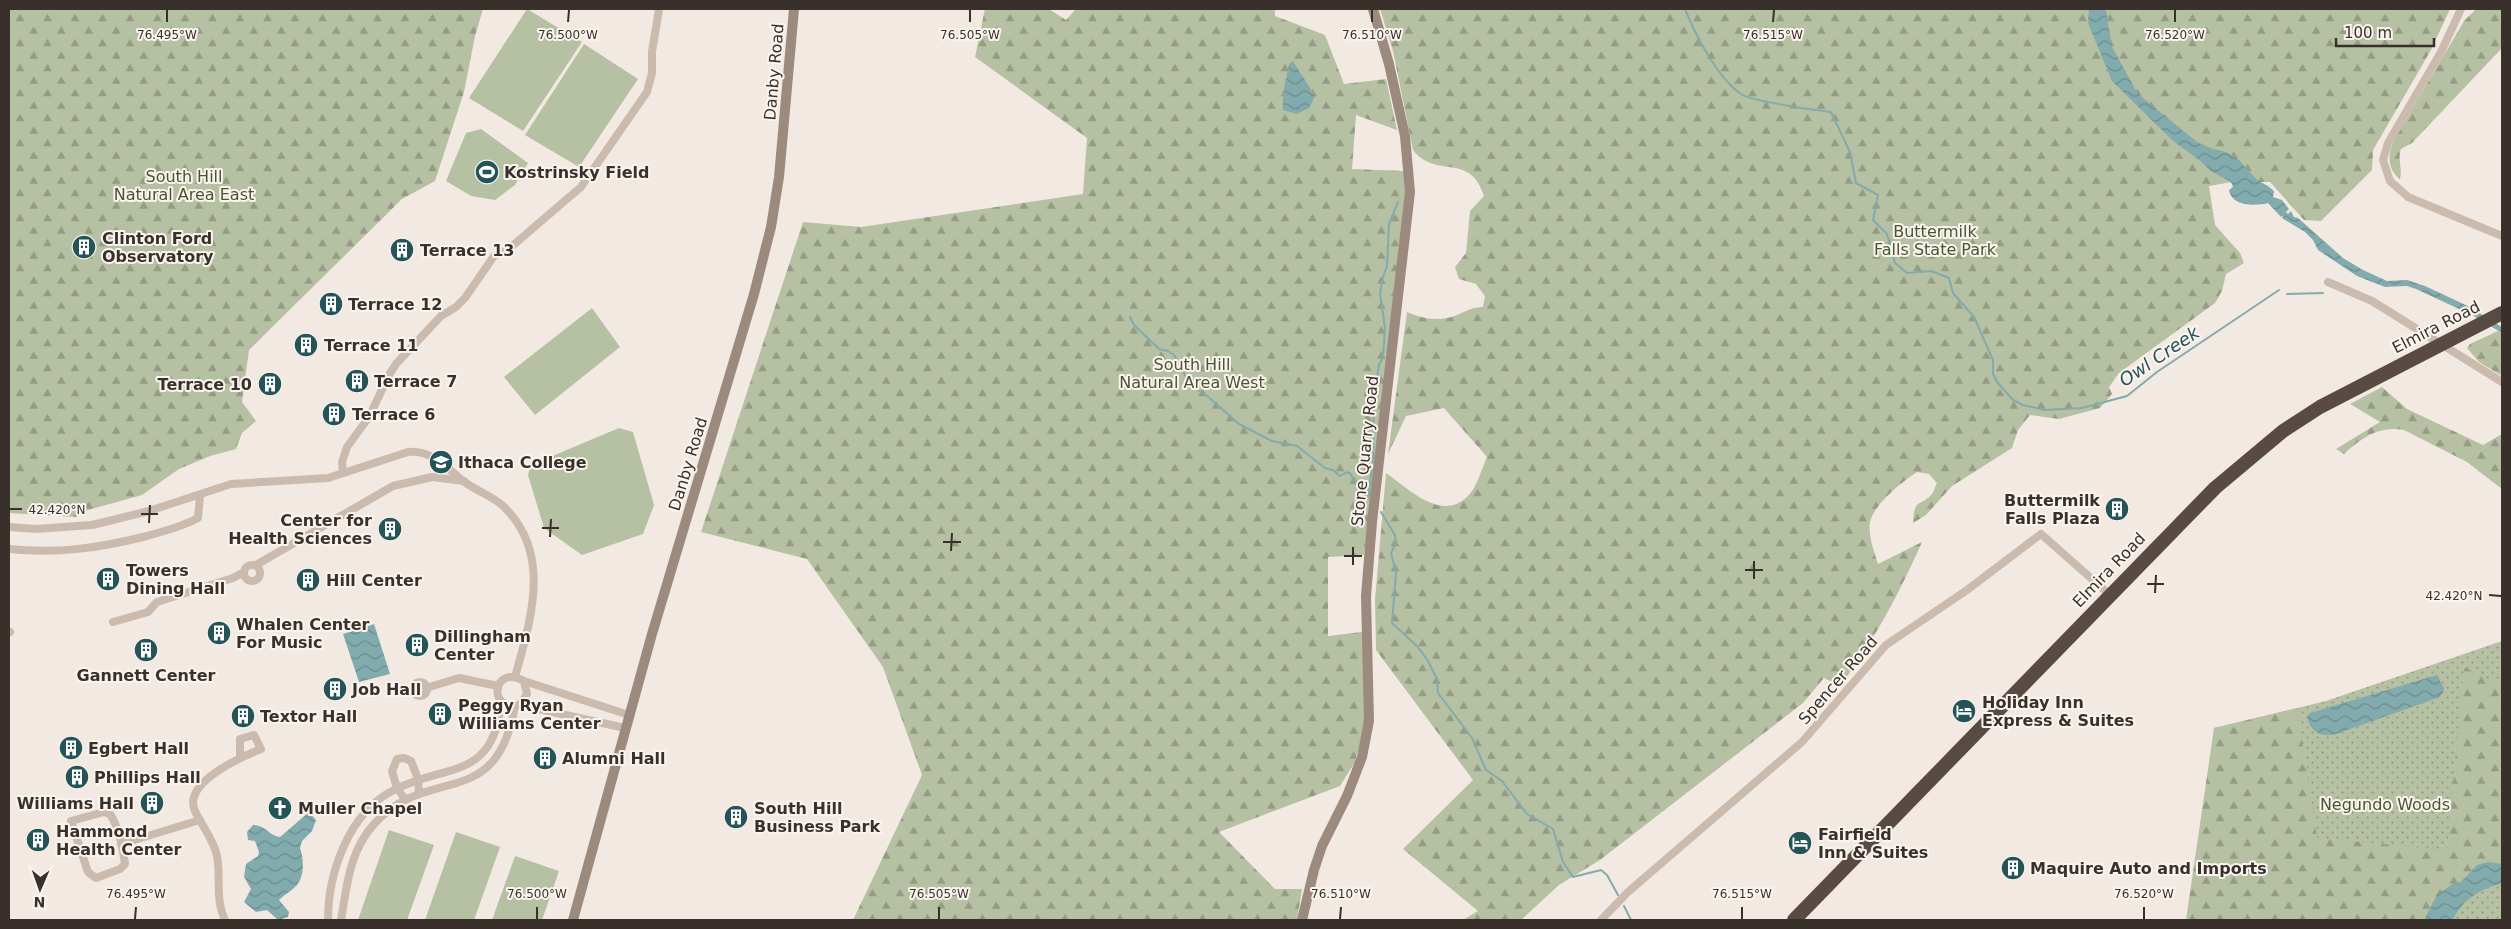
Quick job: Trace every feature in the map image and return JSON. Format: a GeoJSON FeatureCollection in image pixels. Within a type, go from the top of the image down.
{"type":"FeatureCollection","features":[{"type":"Feature","properties":{"kind":"highway","name":"Elmira Road"},"geometry":{"type":"LineString","coordinates":[[1794,920],[2215,488],[2283,431],[2320,407],[2502,313]]}},
{"type":"Feature","properties":{"kind":"main road","name":"Danby Road"},"geometry":{"type":"LineString","coordinates":[[574,920],[625,728],[752,303],[771,227],[779,177],[794,9]]}},
{"type":"Feature","properties":{"kind":"main road","name":"Stone Quarry Road"},"geometry":{"type":"LineString","coordinates":[[1302,920],[1322,846],[1347,796],[1362,757],[1369,721],[1366,596],[1372,522],[1410,192],[1405,136],[1389,64],[1373,9]]}},
{"type":"Feature","properties":{"kind":"street"},"geometry":{"type":"LineString","coordinates":[[343,473],[342,462],[347,447],[369,417],[389,374],[396,364],[441,316],[456,307],[465,298],[494,256],[511,247],[581,187],[647,92],[652,73],[652,52],[659,9]]}},
{"type":"Feature","properties":{"kind":"street"},"geometry":{"type":"LineString","coordinates":[[2461,9],[2441,52],[2388,143],[2383,160],[2386,175],[2395,187],[2408,197],[2502,236]]}},
{"type":"Feature","properties":{"kind":"street"},"geometry":{"type":"LineString","coordinates":[[2328,282],[2372,301],[2502,382]]}},
{"type":"Feature","properties":{"kind":"street"},"geometry":{"type":"LineString","coordinates":[[9,527],[45,529],[92,525],[200,496],[231,484],[310,480],[343,473],[414,452],[436,459],[464,481],[495,499],[510,514],[522,531],[530,550],[535,578],[533,609],[515,676]]}},
{"type":"Feature","properties":{"kind":"street"},"geometry":{"type":"LineString","coordinates":[[114,622],[148,612],[157,602],[233,578],[244,572],[247,566],[256,566],[393,486],[432,477],[464,481]]}},
{"type":"Feature","properties":{"kind":"street"},"geometry":{"type":"LineString","coordinates":[[9,549],[53,552],[88,549],[162,532],[198,518],[200,496]]}},
{"type":"Feature","properties":{"kind":"street","name":"Spencer Road"},"geometry":{"type":"LineString","coordinates":[[1601,920],[1628,892],[1802,742],[1886,645],[1967,590],[2041,534],[2110,594]]}},
{"type":"Feature","properties":{"kind":"street"},"geometry":{"type":"LineString","coordinates":[[244,572],[245,578],[254,581],[260,574],[256,566]]}},
{"type":"Feature","properties":{"kind":"street"},"geometry":{"type":"LineString","coordinates":[[625,728],[517,705],[506,706],[501,702],[497,694],[498,686],[506,678],[515,676],[524,681],[629,715]]}},
{"type":"Feature","properties":{"kind":"street"},"geometry":{"type":"LineString","coordinates":[[426,688],[459,678],[498,686]]}},
{"type":"Feature","properties":{"kind":"street"},"geometry":{"type":"LineString","coordinates":[[340,920],[348,875],[358,849],[372,826],[387,811],[405,799],[419,793],[454,785],[483,772],[503,746],[512,726],[517,705],[527,694],[524,681]]}},
{"type":"Feature","properties":{"kind":"street"},"geometry":{"type":"LineString","coordinates":[[328,920],[333,879],[339,855],[365,813],[381,798],[397,788],[418,779],[457,770],[472,762],[485,750],[499,720],[501,702]]}},
{"type":"Feature","properties":{"kind":"street"},"geometry":{"type":"LineString","coordinates":[[225,920],[220,902],[217,854],[192,800],[197,788],[205,780],[240,758]]}},
{"type":"Feature","properties":{"kind":"street"},"geometry":{"type":"LineString","coordinates":[[405,799],[397,788],[392,771],[397,759],[404,758],[411,761],[418,779],[419,793]]}},
{"type":"Feature","properties":{"kind":"street"},"geometry":{"type":"LineString","coordinates":[[104,812],[110,814],[121,844],[124,864],[120,869],[96,878],[88,872],[71,821],[104,812]]}},
{"type":"Feature","properties":{"kind":"street"},"geometry":{"type":"LineString","coordinates":[[121,844],[200,820]]}},
{"type":"Feature","properties":{"kind":"green space","name":"South Hill Natural Area East"},"geometry":{"type":"Polygon","coordinates":[[[9,9],[483,9],[475,36],[464,92],[435,181],[402,199],[249,350],[242,402],[256,421],[242,433],[236,449],[210,456],[179,469],[142,495],[88,510],[76,517],[9,513],[9,9]]]}},
{"type":"Feature","properties":{"kind":"green space"},"geometry":{"type":"Polygon","coordinates":[[[527,9],[582,42],[523,131],[469,98],[527,9]]]}},
{"type":"Feature","properties":{"kind":"green space","name":"South Hill Natural Area West"},"geometry":{"type":"Polygon","coordinates":[[[985,9],[1049,9],[1066,20],[1076,9],[1275,9],[1275,16],[1325,35],[1344,84],[1386,79],[1397,130],[1356,115],[1352,169],[1405,171],[1406,204],[1364,555],[1328,557],[1328,636],[1362,632],[1367,716],[1355,762],[1340,786],[1219,832],[1275,889],[1302,889],[1297,920],[853,920],[922,775],[883,667],[807,559],[701,532],[803,222],[861,227],[1083,194],[1087,138],[975,57],[985,9]]]}},
{"type":"Feature","properties":{"kind":"green space","name":"Buttermilk Falls State Park"},"geometry":{"type":"Polygon","coordinates":[[[1380,9],[2450,9],[2431,50],[2373,150],[2372,170],[2321,221],[2304,220],[2270,182],[2232,182],[2209,186],[2215,225],[2240,253],[2244,263],[2226,274],[2222,291],[2215,303],[2119,373],[2109,387],[2112,394],[2100,408],[2059,419],[2030,415],[2018,430],[2012,448],[1952,486],[1926,515],[1913,523],[1915,509],[1932,494],[1937,483],[1929,474],[1917,472],[1904,481],[1883,501],[1870,522],[1873,549],[1878,564],[1922,542],[1885,617],[1864,652],[1840,686],[1824,678],[1803,703],[1600,860],[1559,885],[1521,920],[1463,920],[1478,911],[1403,849],[1473,780],[1376,650],[1375,600],[1386,473],[1425,500],[1436,505],[1447,506],[1458,503],[1468,496],[1477,483],[1487,457],[1444,408],[1406,416],[1388,454],[1407,312],[1425,318],[1438,319],[1451,317],[1473,308],[1483,307],[1485,296],[1476,284],[1459,279],[1455,267],[1466,253],[1470,211],[1484,196],[1478,182],[1470,174],[1461,170],[1432,164],[1422,159],[1413,150],[1393,51],[1380,9]]]}},
{"type":"Feature","properties":{"kind":"green space"},"geometry":{"type":"Polygon","coordinates":[[[2476,9],[2502,9],[2502,48],[2412,143],[2401,149],[2400,179],[2393,171],[2390,162],[2393,142],[2464,21],[2476,9]]]}},
{"type":"Feature","properties":{"kind":"green space"},"geometry":{"type":"Polygon","coordinates":[[[584,44],[638,79],[579,167],[525,135],[584,44]]]}},
{"type":"Feature","properties":{"kind":"green space","name":"Kostrinsky Field"},"geometry":{"type":"Polygon","coordinates":[[[481,129],[528,163],[515,185],[495,200],[471,196],[446,181],[466,133],[481,129]]]}},
{"type":"Feature","properties":{"kind":"green space"},"geometry":{"type":"Polygon","coordinates":[[[592,308],[620,347],[535,415],[504,377],[592,308]]]}},
{"type":"Feature","properties":{"kind":"green space"},"geometry":{"type":"Polygon","coordinates":[[[2498,331],[2502,333],[2502,376],[2479,362],[2467,348],[2470,344],[2498,331]]]}},
{"type":"Feature","properties":{"kind":"green space"},"geometry":{"type":"Polygon","coordinates":[[[2382,387],[2407,409],[2483,445],[2502,434],[2502,489],[2467,462],[2404,430],[2387,429],[2371,434],[2344,454],[2336,449],[2380,422],[2350,404],[2382,387]]]}},
{"type":"Feature","properties":{"kind":"green space"},"geometry":{"type":"Polygon","coordinates":[[[619,428],[633,432],[654,505],[643,534],[582,555],[544,528],[528,475],[531,465],[619,428]]]}},
{"type":"Feature","properties":{"kind":"green space","name":"Negundo Woods"},"geometry":{"type":"Polygon","coordinates":[[[2502,641],[2502,920],[2212,920],[2214,728],[2326,701],[2502,641]]]}},
{"type":"Feature","properties":{"kind":"green space"},"geometry":{"type":"Polygon","coordinates":[[[2464,667],[2502,686],[2502,864],[2484,864],[2463,881],[2453,884],[2442,891],[2429,909],[2424,920],[2186,920],[2214,728],[2297,708],[2317,838],[2447,850],[2464,667]]]}},
{"type":"Feature","properties":{"kind":"green space"},"geometry":{"type":"Polygon","coordinates":[[[389,830],[434,845],[407,920],[358,920],[389,830]]]}},
{"type":"Feature","properties":{"kind":"green space"},"geometry":{"type":"Polygon","coordinates":[[[456,832],[500,847],[474,920],[425,920],[456,832]]]}},
{"type":"Feature","properties":{"kind":"green space"},"geometry":{"type":"Polygon","coordinates":[[[515,856],[559,871],[542,920],[492,920],[515,856]]]}},
{"type":"Feature","properties":{"kind":"water"},"geometry":{"type":"Polygon","coordinates":[[[2089,9],[2106,10],[2112,47],[2138,94],[2197,142],[2226,152],[2239,160],[2257,180],[2274,191],[2273,197],[2282,200],[2289,209],[2286,212],[2288,214],[2291,211],[2294,217],[2298,218],[2343,258],[2387,281],[2407,280],[2425,286],[2470,307],[2502,327],[2502,333],[2472,315],[2416,289],[2407,286],[2385,287],[2357,276],[2318,250],[2313,240],[2305,232],[2282,218],[2284,215],[2281,217],[2268,203],[2251,205],[2235,200],[2229,190],[2233,187],[2231,182],[2211,171],[2172,140],[2112,81],[2088,23],[2089,9]]]}},
{"type":"Feature","properties":{"kind":"water"},"geometry":{"type":"Polygon","coordinates":[[[1293,61],[1315,96],[1309,108],[1297,114],[1283,110],[1283,97],[1289,64],[1293,61]]]}},
{"type":"Feature","properties":{"kind":"water"},"geometry":{"type":"Polygon","coordinates":[[[374,624],[390,674],[359,682],[343,634],[374,624]]]}},
{"type":"Feature","properties":{"kind":"water"},"geometry":{"type":"Polygon","coordinates":[[[2437,675],[2444,689],[2440,697],[2336,734],[2326,735],[2317,733],[2311,727],[2307,717],[2310,713],[2437,675]]]}},
{"type":"Feature","properties":{"kind":"water"},"geometry":{"type":"Polygon","coordinates":[[[309,812],[316,820],[312,831],[302,841],[300,848],[303,863],[301,879],[295,887],[279,900],[289,912],[288,917],[278,920],[267,910],[256,912],[244,902],[251,889],[244,877],[246,864],[258,856],[259,852],[255,841],[248,840],[247,832],[253,825],[257,825],[280,837],[309,812]]]}},
{"type":"Feature","properties":{"kind":"water"},"geometry":{"type":"Polygon","coordinates":[[[2488,862],[2502,864],[2502,883],[2487,888],[2473,896],[2462,906],[2453,920],[2424,920],[2437,895],[2451,885],[2461,882],[2477,865],[2488,862]]]}},
{"type":"Feature","properties":{"kind":"waterway","name":"Owl Creek"},"geometry":{"type":"LineString","coordinates":[[1685,9],[1708,55],[1732,87],[1741,94],[1770,102],[1831,112],[1850,152],[1856,183],[1878,195],[1873,220],[1887,234],[1895,263],[1907,273],[1931,271],[1949,278],[1953,293],[1974,317],[1993,360],[1993,374],[1997,382],[2013,400],[2023,405],[2045,410],[2082,408],[2127,396],[2157,372],[2279,290]]}},
{"type":"Feature","properties":{"kind":"waterway"},"geometry":{"type":"LineString","coordinates":[[1368,499],[1373,458],[1374,396],[1379,365],[1383,357],[1385,328],[1380,293],[1387,266],[1389,224],[1398,202]]}},
{"type":"Feature","properties":{"kind":"waterway","name":"Owl Creek"},"geometry":{"type":"LineString","coordinates":[[2287,294],[2323,293]]}},
{"type":"Feature","properties":{"kind":"waterway"},"geometry":{"type":"LineString","coordinates":[[1130,317],[1134,325],[1159,349],[1174,355],[1191,386],[1206,395],[1239,424],[1272,441],[1297,446],[1325,468],[1333,470],[1340,476],[1347,472],[1351,474],[1354,482],[1368,499]]}},
{"type":"Feature","properties":{"kind":"waterway"},"geometry":{"type":"LineString","coordinates":[[1381,512],[1395,535],[1396,543],[1391,553],[1396,573],[1392,623],[1418,647],[1428,661],[1437,679],[1438,693],[1472,738],[1486,770],[1502,781],[1527,814],[1553,829],[1563,862],[1573,877],[1601,870],[1607,875],[1618,895]]}},
{"type":"Feature","properties":{"kind":"waterway"},"geometry":{"type":"LineString","coordinates":[[1624,906],[1631,920]]}},
{"type":"Feature","properties":{"kind":"place","name":"Kostrinsky Field"},"geometry":{"type":"Point","coordinates":[487,172]}},
{"type":"Feature","properties":{"kind":"place","name":"Clinton Ford Observatory"},"geometry":{"type":"Point","coordinates":[84,247]}},
{"type":"Feature","properties":{"kind":"place","name":"Terrace 13"},"geometry":{"type":"Point","coordinates":[402,250]}},
{"type":"Feature","properties":{"kind":"place","name":"Terrace 12"},"geometry":{"type":"Point","coordinates":[331,304]}},
{"type":"Feature","properties":{"kind":"place","name":"Terrace 11"},"geometry":{"type":"Point","coordinates":[306,345]}},
{"type":"Feature","properties":{"kind":"place","name":"Terrace 7"},"geometry":{"type":"Point","coordinates":[357,381]}},
{"type":"Feature","properties":{"kind":"place","name":"Terrace 10"},"geometry":{"type":"Point","coordinates":[270,384]}},
{"type":"Feature","properties":{"kind":"place","name":"Terrace 6"},"geometry":{"type":"Point","coordinates":[334,414]}},
{"type":"Feature","properties":{"kind":"place","name":"Ithaca College"},"geometry":{"type":"Point","coordinates":[441,462]}},
{"type":"Feature","properties":{"kind":"place","name":"Buttermilk Falls Plaza"},"geometry":{"type":"Point","coordinates":[2117,509]}},
{"type":"Feature","properties":{"kind":"place","name":"Center for Health Sciences"},"geometry":{"type":"Point","coordinates":[390,529]}},
{"type":"Feature","properties":{"kind":"place","name":"Towers Dining Hall"},"geometry":{"type":"Point","coordinates":[108,579]}},
{"type":"Feature","properties":{"kind":"place","name":"Hill Center"},"geometry":{"type":"Point","coordinates":[308,580]}},
{"type":"Feature","properties":{"kind":"place","name":"Whalen Center For Music"},"geometry":{"type":"Point","coordinates":[219,633]}},
{"type":"Feature","properties":{"kind":"place","name":"Dillingham Center"},"geometry":{"type":"Point","coordinates":[417,645]}},
{"type":"Feature","properties":{"kind":"place","name":"Gannett Center"},"geometry":{"type":"Point","coordinates":[146,650]}},
{"type":"Feature","properties":{"kind":"place","name":"Job Hall"},"geometry":{"type":"Point","coordinates":[335,689]}},
{"type":"Feature","properties":{"kind":"place","name":"Holiday Inn Express & Suites"},"geometry":{"type":"Point","coordinates":[1964,711]}},
{"type":"Feature","properties":{"kind":"place","name":"Peggy Ryan Williams Center"},"geometry":{"type":"Point","coordinates":[440,714]}},
{"type":"Feature","properties":{"kind":"place","name":"Textor Hall"},"geometry":{"type":"Point","coordinates":[243,716]}},
{"type":"Feature","properties":{"kind":"place","name":"Egbert Hall"},"geometry":{"type":"Point","coordinates":[71,748]}},
{"type":"Feature","properties":{"kind":"place","name":"Alumni Hall"},"geometry":{"type":"Point","coordinates":[545,758]}},
{"type":"Feature","properties":{"kind":"place","name":"Phillips Hall"},"geometry":{"type":"Point","coordinates":[77,777]}},
{"type":"Feature","properties":{"kind":"place","name":"Williams Hall"},"geometry":{"type":"Point","coordinates":[152,803]}},
{"type":"Feature","properties":{"kind":"place","name":"Muller Chapel"},"geometry":{"type":"Point","coordinates":[280,808]}},
{"type":"Feature","properties":{"kind":"place","name":"South Hill Business Park"},"geometry":{"type":"Point","coordinates":[736,817]}},
{"type":"Feature","properties":{"kind":"place","name":"Hammond Health Center"},"geometry":{"type":"Point","coordinates":[38,840]}},
{"type":"Feature","properties":{"kind":"place","name":"Fairfield Inn & Suites"},"geometry":{"type":"Point","coordinates":[1800,843]}},
{"type":"Feature","properties":{"kind":"place","name":"Maquire Auto and Imports"},"geometry":{"type":"Point","coordinates":[2013,868]}}]}
